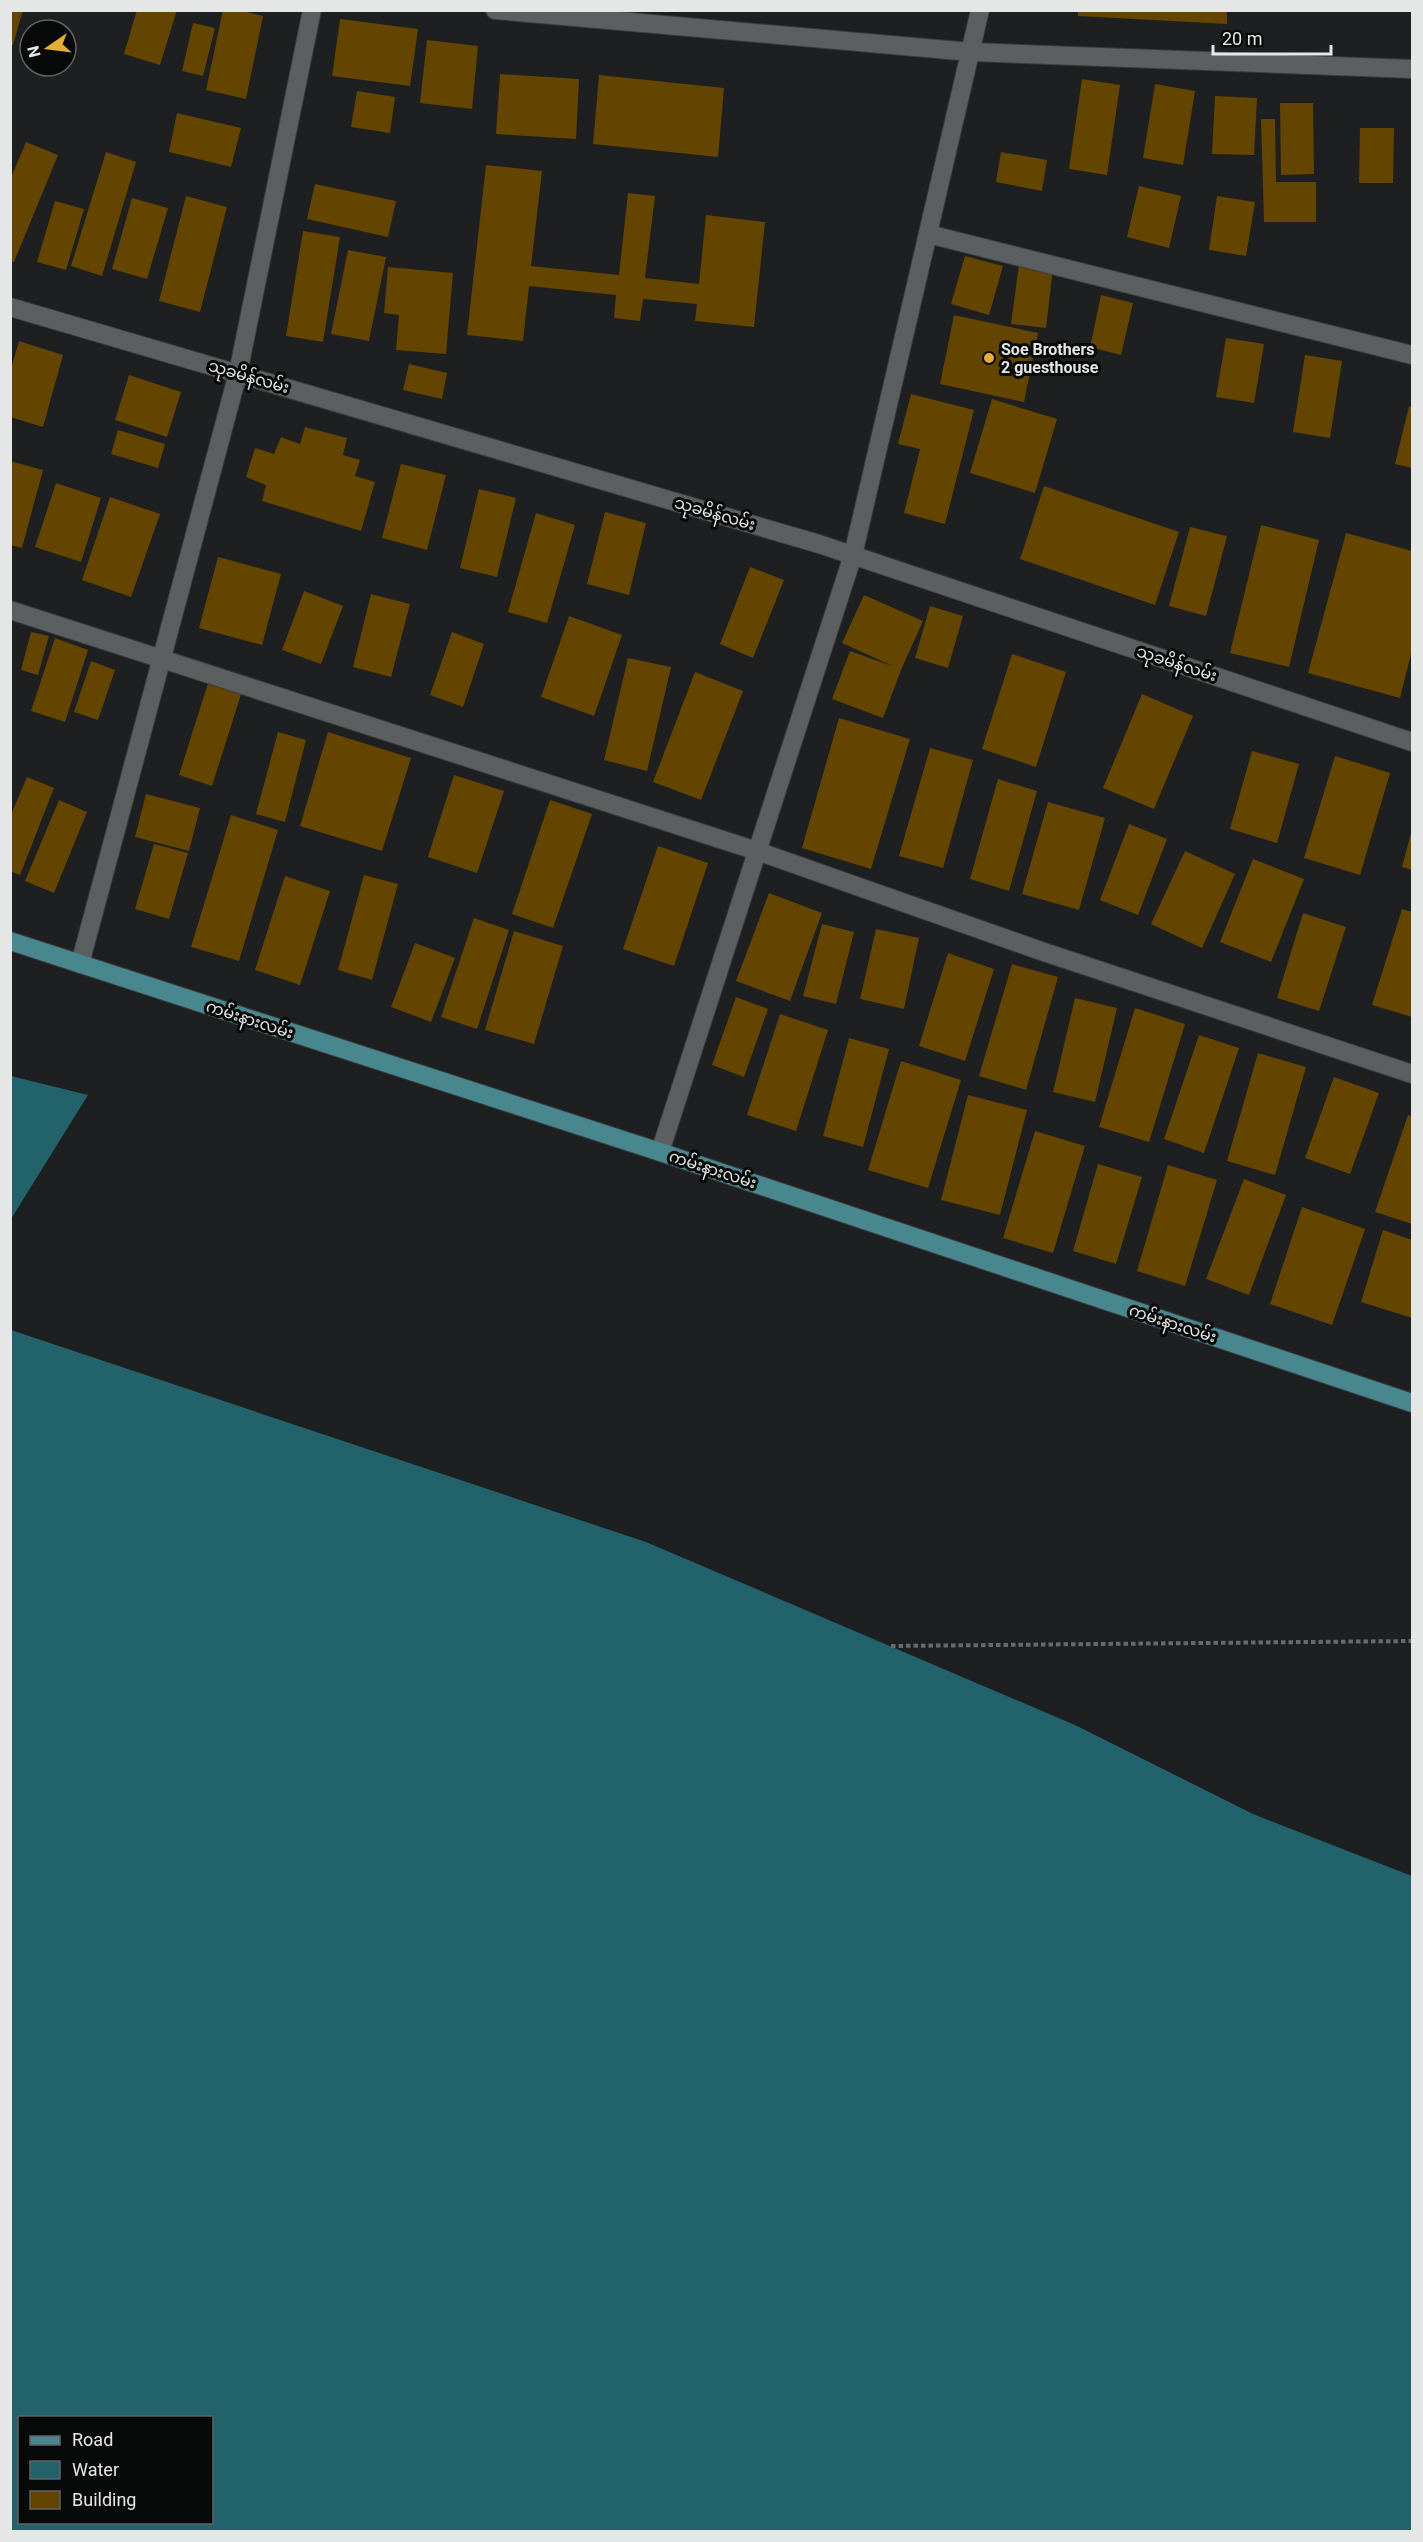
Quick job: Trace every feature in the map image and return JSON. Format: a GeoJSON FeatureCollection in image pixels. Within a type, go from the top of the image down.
{"type":"FeatureCollection","features":[{"type":"Feature","properties":{"kind":"main road","name":"ကမ်းနားလမ်း"},"geometry":{"type":"LineString","coordinates":[[10,941],[660,1152],[1413,1403]]}},
{"type":"Feature","properties":{"kind":"street"},"geometry":{"type":"LineString","coordinates":[[80,964],[160,657],[238,373],[312,10]]}},
{"type":"Feature","properties":{"kind":"street"},"geometry":{"type":"LineString","coordinates":[[495,10],[971,52],[1413,69]]}},
{"type":"Feature","properties":{"kind":"street"},"geometry":{"type":"LineString","coordinates":[[660,1152],[853,555],[980,10]]}},
{"type":"Feature","properties":{"kind":"street"},"geometry":{"type":"LineString","coordinates":[[928,234],[1413,355]]}},
{"type":"Feature","properties":{"kind":"street","name":"သုခမိန်လမ်း"},"geometry":{"type":"LineString","coordinates":[[10,307],[853,555],[1413,742]]}},
{"type":"Feature","properties":{"kind":"street"},"geometry":{"type":"LineString","coordinates":[[10,610],[757,851],[1044,952],[1413,1074]]}},
{"type":"Feature","properties":{"kind":"path"},"geometry":{"type":"LineString","coordinates":[[891,1646],[1413,1641]]}},
{"type":"Feature","properties":{"kind":"water"},"geometry":{"type":"Polygon","coordinates":[[[10,1076],[88,1095],[11,1219],[10,1076]]]}},
{"type":"Feature","properties":{"kind":"water"},"geometry":{"type":"Polygon","coordinates":[[[11,1330],[646,1542],[1075,1725],[1253,1814],[1412,1876],[1412,2531],[11,2531],[11,1330]]]}},
{"type":"Feature","properties":{"kind":"building"},"geometry":{"type":"Polygon","coordinates":[[[10,10],[23,10],[21,18],[18,18],[13,45],[10,44],[10,10]]]}},
{"type":"Feature","properties":{"kind":"building"},"geometry":{"type":"Polygon","coordinates":[[[137,10],[177,10],[160,65],[124,54],[137,10]]]}},
{"type":"Feature","properties":{"kind":"building"},"geometry":{"type":"Polygon","coordinates":[[[223,10],[239,10],[263,16],[246,99],[206,90],[223,10]]]}},
{"type":"Feature","properties":{"kind":"building"},"geometry":{"type":"Polygon","coordinates":[[[1078,10],[1227,10],[1227,24],[1078,16],[1078,10]]]}},
{"type":"Feature","properties":{"kind":"building"},"geometry":{"type":"Polygon","coordinates":[[[340,19],[418,29],[410,86],[332,76],[340,19]]]}},
{"type":"Feature","properties":{"kind":"building"},"geometry":{"type":"Polygon","coordinates":[[[193,23],[215,28],[203,76],[182,71],[193,23]]]}},
{"type":"Feature","properties":{"kind":"building"},"geometry":{"type":"Polygon","coordinates":[[[427,40],[478,46],[472,109],[420,103],[427,40]]]}},
{"type":"Feature","properties":{"kind":"building"},"geometry":{"type":"Polygon","coordinates":[[[500,74],[579,79],[576,139],[496,134],[500,74]]]}},
{"type":"Feature","properties":{"kind":"building"},"geometry":{"type":"Polygon","coordinates":[[[599,75],[724,88],[718,157],[593,144],[599,75]]]}},
{"type":"Feature","properties":{"kind":"building"},"geometry":{"type":"Polygon","coordinates":[[[1082,79],[1120,85],[1107,175],[1069,169],[1082,79]]]}},
{"type":"Feature","properties":{"kind":"building"},"geometry":{"type":"Polygon","coordinates":[[[1155,84],[1195,91],[1183,165],[1143,158],[1155,84]]]}},
{"type":"Feature","properties":{"kind":"building"},"geometry":{"type":"Polygon","coordinates":[[[357,91],[395,97],[390,133],[351,127],[357,91]]]}},
{"type":"Feature","properties":{"kind":"building"},"geometry":{"type":"Polygon","coordinates":[[[1215,96],[1257,98],[1254,155],[1212,154],[1215,96]]]}},
{"type":"Feature","properties":{"kind":"building"},"geometry":{"type":"Polygon","coordinates":[[[1280,103],[1313,103],[1314,174],[1281,175],[1280,103]]]}},
{"type":"Feature","properties":{"kind":"building"},"geometry":{"type":"Polygon","coordinates":[[[177,113],[241,128],[231,167],[169,152],[177,113]]]}},
{"type":"Feature","properties":{"kind":"building"},"geometry":{"type":"Polygon","coordinates":[[[1261,119],[1275,119],[1276,182],[1316,182],[1316,222],[1264,222],[1261,119]]]}},
{"type":"Feature","properties":{"kind":"building"},"geometry":{"type":"Polygon","coordinates":[[[1360,128],[1394,128],[1393,183],[1359,183],[1360,128]]]}},
{"type":"Feature","properties":{"kind":"building"},"geometry":{"type":"Polygon","coordinates":[[[26,142],[58,155],[14,262],[10,261],[10,180],[26,142]]]}},
{"type":"Feature","properties":{"kind":"building"},"geometry":{"type":"Polygon","coordinates":[[[106,152],[136,162],[102,276],[71,266],[106,152]]]}},
{"type":"Feature","properties":{"kind":"building"},"geometry":{"type":"Polygon","coordinates":[[[1001,152],[1047,160],[1042,191],[996,182],[1001,152]]]}},
{"type":"Feature","properties":{"kind":"building"},"geometry":{"type":"Polygon","coordinates":[[[486,165],[542,171],[531,266],[619,275],[628,193],[655,196],[645,278],[699,284],[706,215],[765,222],[754,327],[695,321],[697,304],[643,299],[640,321],[614,318],[616,295],[529,286],[523,341],[467,335],[486,165]]]}},
{"type":"Feature","properties":{"kind":"building"},"geometry":{"type":"Polygon","coordinates":[[[315,184],[396,201],[388,237],[307,219],[315,184]]]}},
{"type":"Feature","properties":{"kind":"building"},"geometry":{"type":"Polygon","coordinates":[[[1139,186],[1181,196],[1169,248],[1127,237],[1139,186]]]}},
{"type":"Feature","properties":{"kind":"building"},"geometry":{"type":"Polygon","coordinates":[[[186,196],[227,207],[200,312],[159,301],[186,196]]]}},
{"type":"Feature","properties":{"kind":"building"},"geometry":{"type":"Polygon","coordinates":[[[1217,196],[1255,202],[1246,256],[1209,250],[1217,196]]]}},
{"type":"Feature","properties":{"kind":"building"},"geometry":{"type":"Polygon","coordinates":[[[132,198],[168,208],[147,279],[112,269],[132,198]]]}},
{"type":"Feature","properties":{"kind":"building"},"geometry":{"type":"Polygon","coordinates":[[[55,201],[84,209],[66,270],[37,262],[55,201]]]}},
{"type":"Feature","properties":{"kind":"building"},"geometry":{"type":"Polygon","coordinates":[[[303,231],[340,237],[323,342],[286,336],[303,231]]]}},
{"type":"Feature","properties":{"kind":"building"},"geometry":{"type":"Polygon","coordinates":[[[348,250],[386,257],[369,341],[331,334],[348,250]]]}},
{"type":"Feature","properties":{"kind":"building"},"geometry":{"type":"Polygon","coordinates":[[[965,256],[1003,266],[989,315],[951,304],[965,256]]]}},
{"type":"Feature","properties":{"kind":"building"},"geometry":{"type":"Polygon","coordinates":[[[1019,264],[1053,268],[1046,328],[1011,324],[1019,264]]]}},
{"type":"Feature","properties":{"kind":"building"},"geometry":{"type":"Polygon","coordinates":[[[388,267],[453,273],[446,354],[396,350],[399,315],[384,313],[388,267]]]}},
{"type":"Feature","properties":{"kind":"building"},"geometry":{"type":"Polygon","coordinates":[[[1101,295],[1133,303],[1121,355],[1090,347],[1101,295]]]}},
{"type":"Feature","properties":{"kind":"building","name":"Soe Brothers 2 guesthouse"},"geometry":{"type":"Polygon","coordinates":[[[954,315],[1038,333],[1024,402],[940,384],[954,315]]]}},
{"type":"Feature","properties":{"kind":"building"},"geometry":{"type":"Polygon","coordinates":[[[1226,338],[1264,344],[1254,403],[1216,397],[1226,338]]]}},
{"type":"Feature","properties":{"kind":"building"},"geometry":{"type":"Polygon","coordinates":[[[19,341],[63,355],[43,427],[10,417],[10,372],[19,341]]]}},
{"type":"Feature","properties":{"kind":"building"},"geometry":{"type":"Polygon","coordinates":[[[1305,355],[1342,361],[1330,438],[1293,432],[1305,355]]]}},
{"type":"Feature","properties":{"kind":"building"},"geometry":{"type":"Polygon","coordinates":[[[409,364],[447,373],[442,399],[403,390],[409,364]]]}},
{"type":"Feature","properties":{"kind":"building"},"geometry":{"type":"Polygon","coordinates":[[[129,375],[181,392],[167,437],[115,420],[129,375]]]}},
{"type":"Feature","properties":{"kind":"building"},"geometry":{"type":"Polygon","coordinates":[[[911,394],[974,410],[945,524],[904,513],[920,449],[898,444],[911,394]]]}},
{"type":"Feature","properties":{"kind":"building"},"geometry":{"type":"Polygon","coordinates":[[[992,399],[1057,419],[1035,493],[970,473],[992,399]]]}},
{"type":"Feature","properties":{"kind":"building"},"geometry":{"type":"Polygon","coordinates":[[[1409,406],[1412,407],[1412,468],[1395,464],[1409,406]]]}},
{"type":"Feature","properties":{"kind":"building"},"geometry":{"type":"Polygon","coordinates":[[[305,427],[347,438],[343,455],[360,460],[355,476],[375,482],[361,531],[262,501],[266,485],[246,477],[255,448],[274,454],[281,437],[300,444],[305,427]]]}},
{"type":"Feature","properties":{"kind":"building"},"geometry":{"type":"Polygon","coordinates":[[[118,430],[165,444],[158,468],[111,454],[118,430]]]}},
{"type":"Feature","properties":{"kind":"building"},"geometry":{"type":"Polygon","coordinates":[[[10,461],[43,470],[22,548],[10,545],[10,461]]]}},
{"type":"Feature","properties":{"kind":"building"},"geometry":{"type":"Polygon","coordinates":[[[401,464],[446,475],[427,550],[382,538],[401,464]]]}},
{"type":"Feature","properties":{"kind":"building"},"geometry":{"type":"Polygon","coordinates":[[[56,483],[101,498],[81,562],[35,547],[56,483]]]}},
{"type":"Feature","properties":{"kind":"building"},"geometry":{"type":"Polygon","coordinates":[[[1044,486],[1179,532],[1155,605],[1020,559],[1044,486]]]}},
{"type":"Feature","properties":{"kind":"building"},"geometry":{"type":"Polygon","coordinates":[[[479,489],[516,498],[497,577],[460,568],[479,489]]]}},
{"type":"Feature","properties":{"kind":"building"},"geometry":{"type":"Polygon","coordinates":[[[110,497],[160,514],[131,597],[82,580],[110,497]]]}},
{"type":"Feature","properties":{"kind":"building"},"geometry":{"type":"Polygon","coordinates":[[[605,512],[646,523],[629,595],[587,584],[605,512]]]}},
{"type":"Feature","properties":{"kind":"building"},"geometry":{"type":"Polygon","coordinates":[[[536,513],[575,525],[547,623],[508,612],[536,513]]]}},
{"type":"Feature","properties":{"kind":"building"},"geometry":{"type":"Polygon","coordinates":[[[1261,525],[1319,540],[1289,667],[1230,653],[1261,525]]]}},
{"type":"Feature","properties":{"kind":"building"},"geometry":{"type":"Polygon","coordinates":[[[1190,527],[1227,536],[1206,616],[1169,606],[1190,527]]]}},
{"type":"Feature","properties":{"kind":"building"},"geometry":{"type":"Polygon","coordinates":[[[1346,533],[1412,551],[1412,650],[1400,698],[1308,673],[1346,533]]]}},
{"type":"Feature","properties":{"kind":"building"},"geometry":{"type":"Polygon","coordinates":[[[218,557],[281,574],[262,645],[199,628],[218,557]]]}},
{"type":"Feature","properties":{"kind":"building"},"geometry":{"type":"Polygon","coordinates":[[[750,567],[784,580],[753,658],[720,644],[750,567]]]}},
{"type":"Feature","properties":{"kind":"building"},"geometry":{"type":"Polygon","coordinates":[[[304,591],[343,606],[321,664],[282,650],[304,591]]]}},
{"type":"Feature","properties":{"kind":"building"},"geometry":{"type":"Polygon","coordinates":[[[371,594],[410,604],[391,677],[353,667],[371,594]]]}},
{"type":"Feature","properties":{"kind":"building"},"geometry":{"type":"Polygon","coordinates":[[[864,595],[923,621],[883,718],[832,699],[850,651],[895,667],[842,643],[864,595]]]}},
{"type":"Feature","properties":{"kind":"building"},"geometry":{"type":"Polygon","coordinates":[[[930,606],[963,616],[948,668],[915,658],[930,606]]]}},
{"type":"Feature","properties":{"kind":"building"},"geometry":{"type":"Polygon","coordinates":[[[569,616],[622,635],[594,716],[541,697],[569,616]]]}},
{"type":"Feature","properties":{"kind":"building"},"geometry":{"type":"Polygon","coordinates":[[[31,632],[49,636],[38,675],[21,670],[31,632]]]}},
{"type":"Feature","properties":{"kind":"building"},"geometry":{"type":"Polygon","coordinates":[[[452,632],[484,644],[463,707],[430,695],[452,632]]]}},
{"type":"Feature","properties":{"kind":"building"},"geometry":{"type":"Polygon","coordinates":[[[55,638],[88,650],[65,722],[31,711],[55,638]]]}},
{"type":"Feature","properties":{"kind":"building"},"geometry":{"type":"Polygon","coordinates":[[[1012,654],[1066,672],[1036,767],[982,749],[1012,654]]]}},
{"type":"Feature","properties":{"kind":"building"},"geometry":{"type":"Polygon","coordinates":[[[628,658],[671,667],[647,771],[604,760],[628,658]]]}},
{"type":"Feature","properties":{"kind":"building"},"geometry":{"type":"Polygon","coordinates":[[[91,661],[115,670],[98,720],[74,712],[91,661]]]}},
{"type":"Feature","properties":{"kind":"building"},"geometry":{"type":"Polygon","coordinates":[[[695,672],[743,691],[701,800],[653,782],[695,672]]]}},
{"type":"Feature","properties":{"kind":"building"},"geometry":{"type":"Polygon","coordinates":[[[210,677],[243,688],[212,786],[179,775],[210,677]]]}},
{"type":"Feature","properties":{"kind":"building"},"geometry":{"type":"Polygon","coordinates":[[[1142,694],[1193,716],[1154,809],[1103,788],[1142,694]]]}},
{"type":"Feature","properties":{"kind":"building"},"geometry":{"type":"Polygon","coordinates":[[[839,718],[910,739],[871,869],[802,848],[839,718]]]}},
{"type":"Feature","properties":{"kind":"building"},"geometry":{"type":"Polygon","coordinates":[[[278,732],[306,740],[285,822],[256,814],[278,732]]]}},
{"type":"Feature","properties":{"kind":"building"},"geometry":{"type":"Polygon","coordinates":[[[328,732],[411,758],[382,851],[300,826],[328,732]]]}},
{"type":"Feature","properties":{"kind":"building"},"geometry":{"type":"Polygon","coordinates":[[[930,748],[973,760],[943,868],[899,856],[930,748]]]}},
{"type":"Feature","properties":{"kind":"building"},"geometry":{"type":"Polygon","coordinates":[[[1252,751],[1299,764],[1277,843],[1230,829],[1252,751]]]}},
{"type":"Feature","properties":{"kind":"building"},"geometry":{"type":"Polygon","coordinates":[[[1335,756],[1390,773],[1360,875],[1304,858],[1335,756]]]}},
{"type":"Feature","properties":{"kind":"building"},"geometry":{"type":"Polygon","coordinates":[[[454,775],[504,791],[477,873],[428,857],[454,775]]]}},
{"type":"Feature","properties":{"kind":"building"},"geometry":{"type":"Polygon","coordinates":[[[27,777],[54,788],[20,875],[10,871],[10,817],[27,777]]]}},
{"type":"Feature","properties":{"kind":"building"},"geometry":{"type":"Polygon","coordinates":[[[998,779],[1037,791],[1009,891],[970,879],[998,779]]]}},
{"type":"Feature","properties":{"kind":"building"},"geometry":{"type":"Polygon","coordinates":[[[146,794],[200,808],[189,851],[135,837],[146,794]]]}},
{"type":"Feature","properties":{"kind":"building"},"geometry":{"type":"Polygon","coordinates":[[[59,800],[87,812],[54,893],[25,881],[59,800]]]}},
{"type":"Feature","properties":{"kind":"building"},"geometry":{"type":"Polygon","coordinates":[[[550,800],[592,814],[553,928],[512,914],[550,800]]]}},
{"type":"Feature","properties":{"kind":"building"},"geometry":{"type":"Polygon","coordinates":[[[1048,802],[1105,818],[1079,910],[1022,894],[1048,802]]]}},
{"type":"Feature","properties":{"kind":"building"},"geometry":{"type":"Polygon","coordinates":[[[231,815],[278,830],[239,961],[191,947],[231,815]]]}},
{"type":"Feature","properties":{"kind":"building"},"geometry":{"type":"Polygon","coordinates":[[[1129,824],[1167,839],[1138,915],[1100,900],[1129,824]]]}},
{"type":"Feature","properties":{"kind":"building"},"geometry":{"type":"Polygon","coordinates":[[[1412,829],[1412,870],[1402,867],[1412,829]]]}},
{"type":"Feature","properties":{"kind":"building"},"geometry":{"type":"Polygon","coordinates":[[[154,844],[188,853],[169,919],[135,909],[154,844]]]}},
{"type":"Feature","properties":{"kind":"building"},"geometry":{"type":"Polygon","coordinates":[[[658,846],[708,863],[674,966],[623,949],[658,846]]]}},
{"type":"Feature","properties":{"kind":"building"},"geometry":{"type":"Polygon","coordinates":[[[1185,851],[1235,874],[1202,948],[1151,924],[1185,851]]]}},
{"type":"Feature","properties":{"kind":"building"},"geometry":{"type":"Polygon","coordinates":[[[1253,859],[1304,879],[1271,962],[1220,942],[1253,859]]]}},
{"type":"Feature","properties":{"kind":"building"},"geometry":{"type":"Polygon","coordinates":[[[364,875],[398,884],[372,980],[338,970],[364,875]]]}},
{"type":"Feature","properties":{"kind":"building"},"geometry":{"type":"Polygon","coordinates":[[[285,876],[330,891],[300,985],[255,970],[285,876]]]}},
{"type":"Feature","properties":{"kind":"building"},"geometry":{"type":"Polygon","coordinates":[[[769,893],[822,913],[790,1001],[736,981],[769,893]]]}},
{"type":"Feature","properties":{"kind":"building"},"geometry":{"type":"Polygon","coordinates":[[[1402,909],[1412,912],[1412,1017],[1372,1005],[1402,909]]]}},
{"type":"Feature","properties":{"kind":"building"},"geometry":{"type":"Polygon","coordinates":[[[1303,913],[1346,927],[1319,1011],[1277,998],[1303,913]]]}},
{"type":"Feature","properties":{"kind":"building"},"geometry":{"type":"Polygon","coordinates":[[[474,918],[509,930],[477,1029],[441,1017],[474,918]]]}},
{"type":"Feature","properties":{"kind":"building"},"geometry":{"type":"Polygon","coordinates":[[[822,924],[854,932],[836,1004],[803,996],[822,924]]]}},
{"type":"Feature","properties":{"kind":"building"},"geometry":{"type":"Polygon","coordinates":[[[876,929],[919,938],[904,1009],[860,999],[876,929]]]}},
{"type":"Feature","properties":{"kind":"building"},"geometry":{"type":"Polygon","coordinates":[[[514,931],[563,946],[534,1044],[485,1030],[514,931]]]}},
{"type":"Feature","properties":{"kind":"building"},"geometry":{"type":"Polygon","coordinates":[[[415,943],[455,958],[431,1022],[391,1007],[415,943]]]}},
{"type":"Feature","properties":{"kind":"building"},"geometry":{"type":"Polygon","coordinates":[[[948,953],[994,969],[965,1061],[919,1046],[948,953]]]}},
{"type":"Feature","properties":{"kind":"building"},"geometry":{"type":"Polygon","coordinates":[[[1012,964],[1058,977],[1026,1090],[979,1076],[1012,964]]]}},
{"type":"Feature","properties":{"kind":"building"},"geometry":{"type":"Polygon","coordinates":[[[736,997],[768,1009],[744,1077],[712,1065],[736,997]]]}},
{"type":"Feature","properties":{"kind":"building"},"geometry":{"type":"Polygon","coordinates":[[[1075,998],[1117,1008],[1095,1102],[1053,1092],[1075,998]]]}},
{"type":"Feature","properties":{"kind":"building"},"geometry":{"type":"Polygon","coordinates":[[[1135,1008],[1185,1024],[1149,1142],[1099,1127],[1135,1008]]]}},
{"type":"Feature","properties":{"kind":"building"},"geometry":{"type":"Polygon","coordinates":[[[780,1014],[828,1030],[796,1131],[747,1115],[780,1014]]]}},
{"type":"Feature","properties":{"kind":"building"},"geometry":{"type":"Polygon","coordinates":[[[1199,1035],[1239,1048],[1204,1153],[1164,1139],[1199,1035]]]}},
{"type":"Feature","properties":{"kind":"building"},"geometry":{"type":"Polygon","coordinates":[[[849,1038],[889,1049],[863,1147],[823,1136],[849,1038]]]}},
{"type":"Feature","properties":{"kind":"building"},"geometry":{"type":"Polygon","coordinates":[[[1258,1053],[1306,1067],[1275,1175],[1227,1161],[1258,1053]]]}},
{"type":"Feature","properties":{"kind":"building"},"geometry":{"type":"Polygon","coordinates":[[[901,1061],[961,1080],[928,1188],[868,1170],[901,1061]]]}},
{"type":"Feature","properties":{"kind":"building"},"geometry":{"type":"Polygon","coordinates":[[[1334,1077],[1379,1093],[1350,1174],[1305,1158],[1334,1077]]]}},
{"type":"Feature","properties":{"kind":"building"},"geometry":{"type":"Polygon","coordinates":[[[968,1095],[1027,1110],[1000,1215],[941,1200],[968,1095]]]}},
{"type":"Feature","properties":{"kind":"building"},"geometry":{"type":"Polygon","coordinates":[[[1408,1115],[1412,1117],[1412,1224],[1375,1212],[1408,1115]]]}},
{"type":"Feature","properties":{"kind":"building"},"geometry":{"type":"Polygon","coordinates":[[[1035,1131],[1085,1146],[1053,1253],[1003,1238],[1035,1131]]]}},
{"type":"Feature","properties":{"kind":"building"},"geometry":{"type":"Polygon","coordinates":[[[1098,1164],[1142,1177],[1116,1264],[1073,1251],[1098,1164]]]}},
{"type":"Feature","properties":{"kind":"building"},"geometry":{"type":"Polygon","coordinates":[[[1168,1165],[1217,1180],[1185,1286],[1137,1271],[1168,1165]]]}},
{"type":"Feature","properties":{"kind":"building"},"geometry":{"type":"Polygon","coordinates":[[[1244,1179],[1286,1195],[1249,1295],[1206,1279],[1244,1179]]]}},
{"type":"Feature","properties":{"kind":"building"},"geometry":{"type":"Polygon","coordinates":[[[1302,1207],[1365,1229],[1332,1325],[1270,1304],[1302,1207]]]}},
{"type":"Feature","properties":{"kind":"building"},"geometry":{"type":"Polygon","coordinates":[[[1383,1230],[1412,1240],[1412,1318],[1361,1302],[1383,1230]]]}},
{"type":"Feature","properties":{"kind":"place","name":"Soe Brothers 2 guesthouse"},"geometry":{"type":"Point","coordinates":[989,358]}}]}
